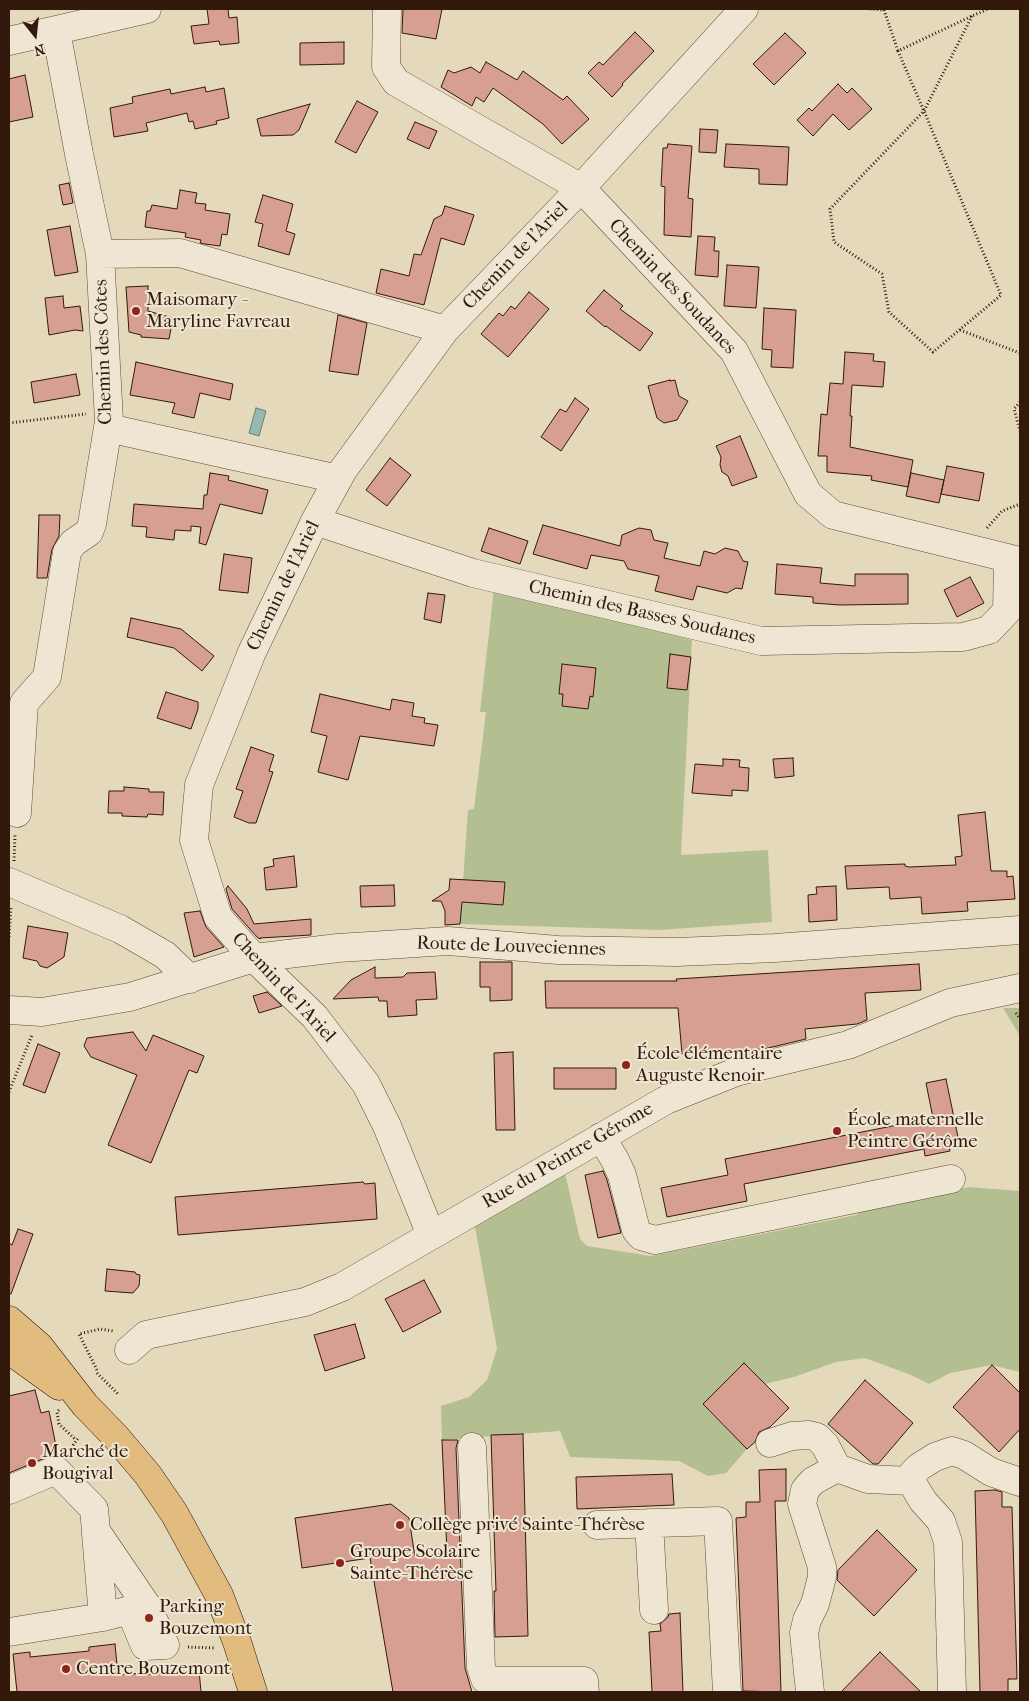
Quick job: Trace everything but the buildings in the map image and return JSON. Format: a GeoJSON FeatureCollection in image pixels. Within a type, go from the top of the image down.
{"type":"FeatureCollection","features":[{"type":"Feature","properties":{"kind":"main road"},"geometry":{"type":"LineString","coordinates":[[9,1320],[39,1346],[85,1405],[116,1437],[148,1475],[174,1512],[219,1595],[253,1692]]}},
{"type":"Feature","properties":{"kind":"main road"},"geometry":{"type":"LineString","coordinates":[[9,1351],[85,1405]]}},
{"type":"Feature","properties":{"kind":"street"},"geometry":{"type":"LineString","coordinates":[[9,41],[147,9]]}},
{"type":"Feature","properties":{"kind":"street","name":"Chemin des Soudanes"},"geometry":{"type":"LineString","coordinates":[[387,9],[386,67],[396,82],[581,188],[734,351],[808,494],[832,515],[1014,560]]}},
{"type":"Feature","properties":{"kind":"street","name":"Chemin de l'Ariel"},"geometry":{"type":"LineString","coordinates":[[431,1235],[387,1126],[366,1084],[314,1017],[254,958],[218,917],[194,840],[199,784],[252,652],[315,521],[338,479],[445,330],[581,188],[744,9]]}},
{"type":"Feature","properties":{"kind":"street","name":"Chemin des Côtes"},"geometry":{"type":"LineString","coordinates":[[17,812],[24,703],[47,677],[68,552],[73,543],[89,532],[92,524],[108,421],[100,254],[56,31]]}},
{"type":"Feature","properties":{"kind":"street"},"geometry":{"type":"LineString","coordinates":[[100,254],[180,253],[445,330]]}},
{"type":"Feature","properties":{"kind":"street"},"geometry":{"type":"LineString","coordinates":[[108,421],[338,479]]}},
{"type":"Feature","properties":{"kind":"street","name":"Chemin des Basses Soudanes"},"geometry":{"type":"LineString","coordinates":[[315,521],[473,573],[760,641],[963,637],[989,630],[1007,611],[1014,560]]}},
{"type":"Feature","properties":{"kind":"street"},"geometry":{"type":"LineString","coordinates":[[10,883],[120,929],[165,955],[190,979]]}},
{"type":"Feature","properties":{"kind":"street","name":"Route de Louveciennes"},"geometry":{"type":"LineString","coordinates":[[9,1010],[42,1012],[130,997],[254,958],[338,948],[448,941],[558,950],[677,952],[775,948],[1020,930]]}},
{"type":"Feature","properties":{"kind":"street","name":"Rue du Peintre Gérome"},"geometry":{"type":"LineString","coordinates":[[138,1343],[305,1302],[342,1288],[666,1100],[736,1072],[848,1045],[950,1003],[1020,988]]}},
{"type":"Feature","properties":{"kind":"street"},"geometry":{"type":"LineString","coordinates":[[601,1137],[622,1174],[636,1230],[641,1236],[655,1240],[951,1179]]}},
{"type":"Feature","properties":{"kind":"street"},"geometry":{"type":"LineString","coordinates":[[770,1443],[792,1436],[809,1435],[817,1437],[825,1445],[837,1468],[868,1479],[911,1481]]}},
{"type":"Feature","properties":{"kind":"street"},"geometry":{"type":"LineString","coordinates":[[472,1447],[481,1667],[485,1679],[489,1681],[584,1681],[585,1692]]}},
{"type":"Feature","properties":{"kind":"street"},"geometry":{"type":"LineString","coordinates":[[952,1692],[948,1542],[941,1522],[922,1501],[911,1481],[913,1473],[935,1457],[952,1451],[964,1455],[991,1472],[1020,1482]]}},
{"type":"Feature","properties":{"kind":"street"},"geometry":{"type":"LineString","coordinates":[[810,1692],[804,1633],[807,1620],[815,1604],[822,1578],[822,1567],[802,1504],[805,1490],[813,1481],[837,1468]]}},
{"type":"Feature","properties":{"kind":"street"},"geometry":{"type":"LineString","coordinates":[[9,1490],[56,1470],[94,1509],[103,1616]]}},
{"type":"Feature","properties":{"kind":"street"},"geometry":{"type":"LineString","coordinates":[[597,1525],[718,1521],[727,1692]]}},
{"type":"Feature","properties":{"kind":"street"},"geometry":{"type":"LineString","coordinates":[[649,1523],[654,1610]]}},
{"type":"Feature","properties":{"kind":"street"},"geometry":{"type":"LineString","coordinates":[[96,1530],[138,1608],[165,1645]]}},
{"type":"Feature","properties":{"kind":"street"},"geometry":{"type":"LineString","coordinates":[[9,1632],[138,1608]]}},
{"type":"Feature","properties":{"kind":"path"},"geometry":{"type":"LineString","coordinates":[[870,9],[884,9],[898,51],[924,111],[1001,295],[933,352],[889,312],[882,274],[834,242],[830,209],[924,111],[972,16]]}},
{"type":"Feature","properties":{"kind":"path"},"geometry":{"type":"LineString","coordinates":[[898,51],[988,9]]}},
{"type":"Feature","properties":{"kind":"path"},"geometry":{"type":"LineString","coordinates":[[960,330],[1020,353]]}},
{"type":"Feature","properties":{"kind":"path"},"geometry":{"type":"LineString","coordinates":[[1020,402],[1014,409],[1020,431]]}},
{"type":"Feature","properties":{"kind":"path"},"geometry":{"type":"LineString","coordinates":[[9,423],[93,413],[108,421]]}},
{"type":"Feature","properties":{"kind":"path"},"geometry":{"type":"LineString","coordinates":[[969,550],[1002,511],[1020,504]]}},
{"type":"Feature","properties":{"kind":"path"},"geometry":{"type":"LineString","coordinates":[[10,883],[17,812]]}},
{"type":"Feature","properties":{"kind":"path"},"geometry":{"type":"LineString","coordinates":[[9,1092],[42,1012]]}},
{"type":"Feature","properties":{"kind":"path"},"geometry":{"type":"LineString","coordinates":[[118,1394],[97,1372],[79,1334],[100,1329],[110,1330],[128,1335],[138,1343]]}},
{"type":"Feature","properties":{"kind":"path"},"geometry":{"type":"LineString","coordinates":[[57,1412],[59,1424],[76,1440]]}},
{"type":"Feature","properties":{"kind":"path"},"geometry":{"type":"LineString","coordinates":[[165,1645],[214,1648],[237,1642]]}},
{"type":"Feature","properties":{"kind":"green space"},"geometry":{"type":"Polygon","coordinates":[[[494,589],[692,640],[681,855],[768,850],[772,922],[659,930],[460,924],[468,810],[474,809],[486,712],[480,712],[494,589]]]}},
{"type":"Feature","properties":{"kind":"green space"},"geometry":{"type":"Polygon","coordinates":[[[1003,1008],[1020,1008],[1020,1036],[1003,1008]]]}},
{"type":"Feature","properties":{"kind":"green space"},"geometry":{"type":"Polygon","coordinates":[[[565,1173],[580,1239],[587,1246],[651,1256],[856,1215],[864,1208],[969,1187],[1020,1191],[1020,1372],[992,1365],[950,1373],[929,1384],[911,1375],[865,1358],[836,1362],[794,1377],[765,1384],[744,1363],[703,1404],[747,1449],[726,1473],[708,1476],[679,1461],[570,1457],[560,1431],[442,1440],[441,1406],[469,1397],[487,1380],[497,1349],[475,1227],[558,1175],[565,1173]]]}},
{"type":"Feature","properties":{"kind":"water"},"geometry":{"type":"Polygon","coordinates":[[[256,408],[266,411],[259,436],[249,433],[256,408]]]}},
{"type":"Feature","properties":{"kind":"place","name":"Maisomary - Maryline Favreau"},"geometry":{"type":"Point","coordinates":[136,311]}},
{"type":"Feature","properties":{"kind":"place","name":"École élémentaire Auguste Renoir"},"geometry":{"type":"Point","coordinates":[626,1065]}},
{"type":"Feature","properties":{"kind":"place","name":"École maternelle Peintre Gérôme"},"geometry":{"type":"Point","coordinates":[837,1131]}},
{"type":"Feature","properties":{"kind":"place","name":"Marché de Bougival"},"geometry":{"type":"Point","coordinates":[32,1463]}},
{"type":"Feature","properties":{"kind":"place","name":"Collège privé Sainte-Thérèse"},"geometry":{"type":"Point","coordinates":[400,1525]}},
{"type":"Feature","properties":{"kind":"place","name":"Groupe Scolaire Sainte-Thérèse"},"geometry":{"type":"Point","coordinates":[340,1563]}},
{"type":"Feature","properties":{"kind":"place","name":"Parking Bouzemont"},"geometry":{"type":"Point","coordinates":[149,1618]}},
{"type":"Feature","properties":{"kind":"place","name":"Centre Bouzemont"},"geometry":{"type":"Point","coordinates":[66,1669]}}]}
